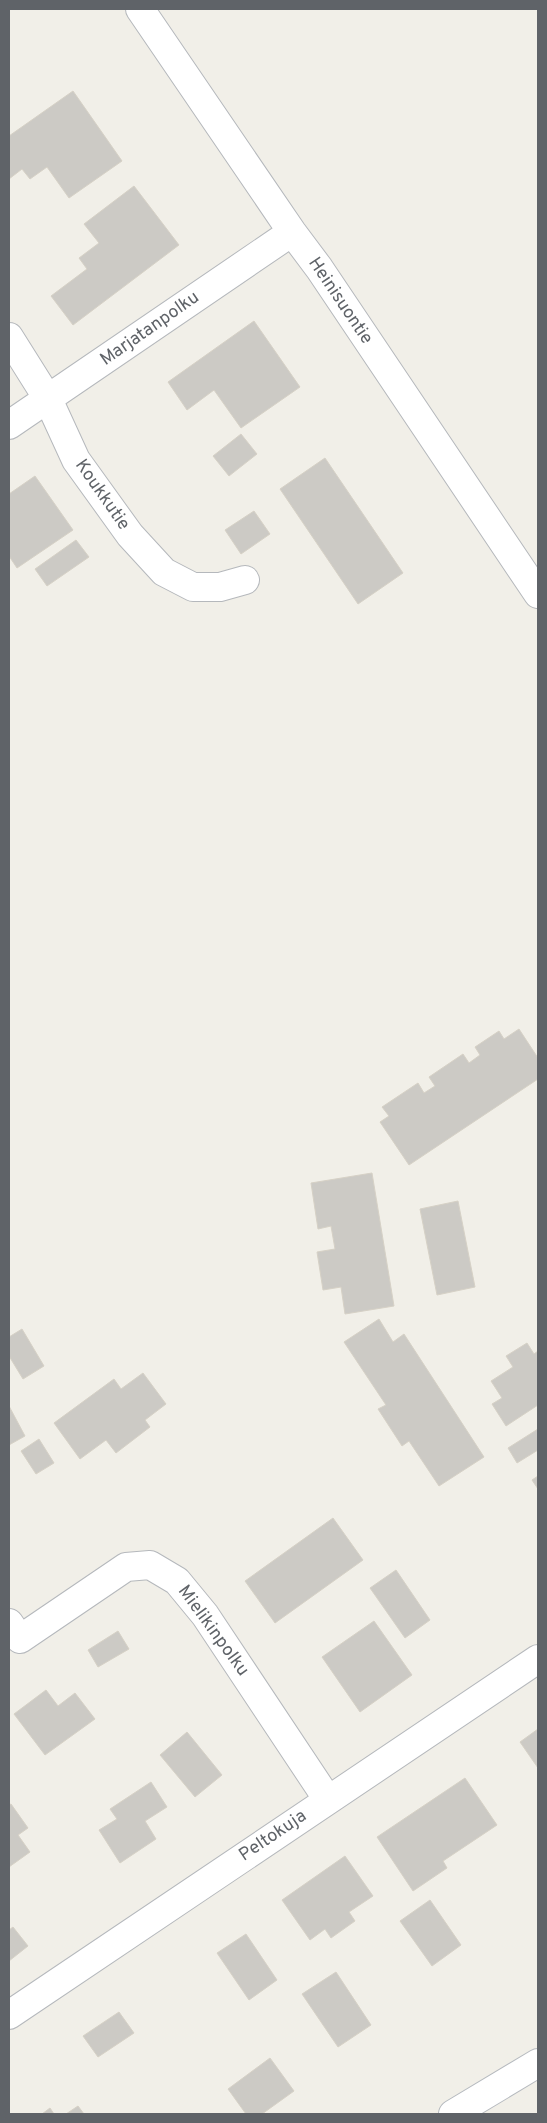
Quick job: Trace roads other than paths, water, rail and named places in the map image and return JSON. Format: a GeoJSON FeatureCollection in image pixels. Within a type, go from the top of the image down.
{"type":"FeatureCollection","features":[{"type":"Feature","properties":{"kind":"street","name":"Heinisuontie"},"geometry":{"type":"LineString","coordinates":[[140,9],[292,232],[319,268],[538,594]]}},
{"type":"Feature","properties":{"kind":"street","name":"Marjatanpolku"},"geometry":{"type":"LineString","coordinates":[[9,426],[292,232]]}},
{"type":"Feature","properties":{"kind":"street","name":"Koukkutie"},"geometry":{"type":"LineString","coordinates":[[9,337],[48,399],[76,460],[130,534],[164,572],[193,587],[220,587],[245,580]]}},
{"type":"Feature","properties":{"kind":"street","name":"Mielikinpolku"},"geometry":{"type":"LineString","coordinates":[[12,1636],[126,1567],[150,1566],[177,1581],[206,1616],[328,1800]]}},
{"type":"Feature","properties":{"kind":"street","name":"Peltokuja"},"geometry":{"type":"LineString","coordinates":[[9,2015],[538,1658]]}},
{"type":"Feature","properties":{"kind":"street"},"geometry":{"type":"LineString","coordinates":[[453,2114],[538,2063]]}}]}
